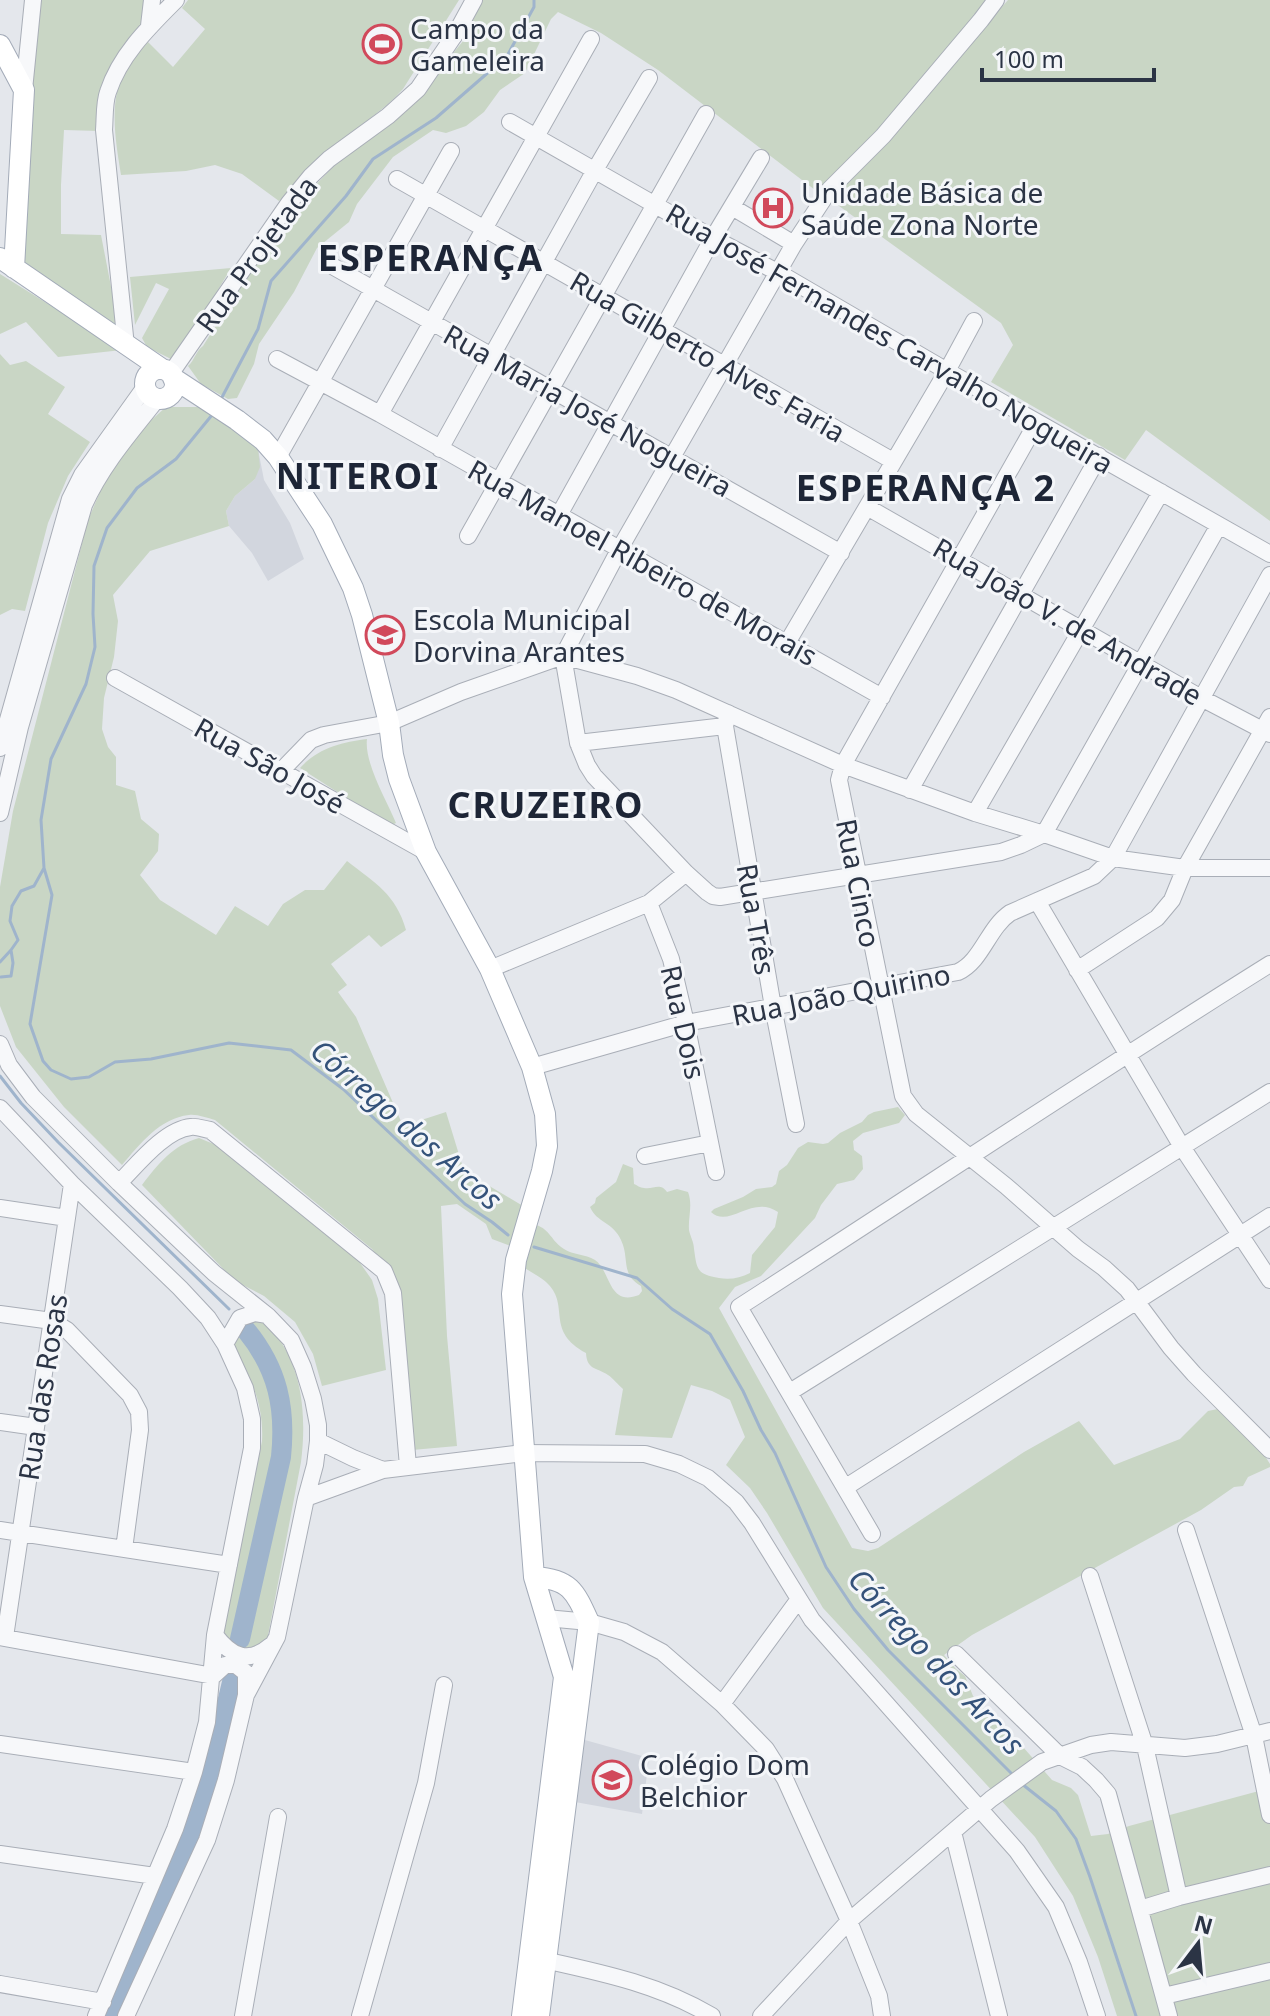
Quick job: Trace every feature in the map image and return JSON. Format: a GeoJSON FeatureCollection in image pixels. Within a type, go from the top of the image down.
{"type":"FeatureCollection","features":[{"type":"Feature","properties":{"kind":"main road"},"geometry":{"type":"LineString","coordinates":[[0,45],[24,90],[7,263],[263,440],[278,457],[322,524],[353,588],[362,615],[389,723],[396,767],[426,852],[490,969],[532,1067],[545,1114],[547,1146],[516,1260],[512,1294],[534,1577],[564,1677],[554,1826]]}},
{"type":"Feature","properties":{"kind":"main road"},"geometry":{"type":"LineString","coordinates":[[128,348],[153,391]]}},
{"type":"Feature","properties":{"kind":"main road"},"geometry":{"type":"LineString","coordinates":[[153,391],[149,374],[152,371],[169,373]]}},
{"type":"Feature","properties":{"kind":"main road"},"geometry":{"type":"LineString","coordinates":[[153,391],[209,402]]}},
{"type":"Feature","properties":{"kind":"main road"},"geometry":{"type":"LineString","coordinates":[[534,1577],[553,1578],[570,1587],[589,1622],[554,1826],[538,1959],[539,2016]]}},
{"type":"Feature","properties":{"kind":"main road"},"geometry":{"type":"LineString","coordinates":[[522,2016],[538,1959]]}},
{"type":"Feature","properties":{"kind":"street"},"geometry":{"type":"LineString","coordinates":[[24,90],[33,0]]}},
{"type":"Feature","properties":{"kind":"street"},"geometry":{"type":"LineString","coordinates":[[149,26],[152,0]]}},
{"type":"Feature","properties":{"kind":"street"},"geometry":{"type":"LineString","coordinates":[[128,348],[104,130],[107,94],[120,64],[149,26],[176,0]]}},
{"type":"Feature","properties":{"kind":"street","name":"Rua Projetada"},"geometry":{"type":"LineString","coordinates":[[169,373],[311,176],[418,89],[474,0]]}},
{"type":"Feature","properties":{"kind":"street"},"geometry":{"type":"LineString","coordinates":[[996,0],[883,136],[830,189],[794,244],[619,550],[563,656],[578,743],[587,765],[686,873],[713,896],[1001,852],[1021,845],[1044,834],[1219,525]]}},
{"type":"Feature","properties":{"kind":"street"},"geometry":{"type":"LineString","coordinates":[[380,414],[591,39]]}},
{"type":"Feature","properties":{"kind":"street"},"geometry":{"type":"LineString","coordinates":[[440,449],[649,78]]}},
{"type":"Feature","properties":{"kind":"street"},"geometry":{"type":"LineString","coordinates":[[468,536],[706,114]]}},
{"type":"Feature","properties":{"kind":"street","name":"Rua José Fernandes Carvalho Nogueira"},"geometry":{"type":"LineString","coordinates":[[510,122],[1270,554]]}},
{"type":"Feature","properties":{"kind":"street"},"geometry":{"type":"LineString","coordinates":[[278,457],[451,151]]}},
{"type":"Feature","properties":{"kind":"street"},"geometry":{"type":"LineString","coordinates":[[559,515],[761,158]]}},
{"type":"Feature","properties":{"kind":"street","name":"Rua Gilberto Alves Faria"},"geometry":{"type":"LineString","coordinates":[[397,179],[893,461]]}},
{"type":"Feature","properties":{"kind":"street"},"geometry":{"type":"LineString","coordinates":[[732,207],[794,244]]}},
{"type":"Feature","properties":{"kind":"street","name":"Rua Maria José Nogueira"},"geometry":{"type":"LineString","coordinates":[[334,267],[841,553]]}},
{"type":"Feature","properties":{"kind":"street"},"geometry":{"type":"LineString","coordinates":[[787,643],[974,321]]}},
{"type":"Feature","properties":{"kind":"street","name":"Rua Manoel Ribeiro de Morais"},"geometry":{"type":"LineString","coordinates":[[277,359],[882,697]]}},
{"type":"Feature","properties":{"kind":"street"},"geometry":{"type":"LineString","coordinates":[[0,748],[70,499],[82,475],[153,391]]}},
{"type":"Feature","properties":{"kind":"street"},"geometry":{"type":"LineString","coordinates":[[843,765],[1037,422]]}},
{"type":"Feature","properties":{"kind":"street"},"geometry":{"type":"LineString","coordinates":[[910,790],[1099,456]]}},
{"type":"Feature","properties":{"kind":"street"},"geometry":{"type":"LineString","coordinates":[[975,813],[1161,492]]}},
{"type":"Feature","properties":{"kind":"street","name":"Rua João V. de Andrade"},"geometry":{"type":"LineString","coordinates":[[867,507],[1203,699],[1267,727]]}},
{"type":"Feature","properties":{"kind":"street"},"geometry":{"type":"LineString","coordinates":[[1113,858],[1270,575]]}},
{"type":"Feature","properties":{"kind":"street"},"geometry":{"type":"LineString","coordinates":[[281,771],[311,740],[389,723],[475,686],[563,656],[676,690],[726,720],[843,765],[1113,858],[1185,868],[1270,868]]}},
{"type":"Feature","properties":{"kind":"street","name":"Rua São José"},"geometry":{"type":"LineString","coordinates":[[115,678],[426,852]]}},
{"type":"Feature","properties":{"kind":"street"},"geometry":{"type":"LineString","coordinates":[[0,813],[14,698]]}},
{"type":"Feature","properties":{"kind":"street"},"geometry":{"type":"LineString","coordinates":[[578,743],[726,720]]}},
{"type":"Feature","properties":{"kind":"street","name":"Rua Três"},"geometry":{"type":"LineString","coordinates":[[726,720],[752,892],[796,1124]]}},
{"type":"Feature","properties":{"kind":"street"},"geometry":{"type":"LineString","coordinates":[[1077,970],[1157,918],[1172,900],[1185,868],[1267,727]]}},
{"type":"Feature","properties":{"kind":"street","name":"Rua Cinco"},"geometry":{"type":"LineString","coordinates":[[843,765],[839,780],[903,1096],[916,1114],[970,1158]]}},
{"type":"Feature","properties":{"kind":"street","name":"Rua João Quirino"},"geometry":{"type":"LineString","coordinates":[[532,1067],[686,1023],[958,972],[972,963],[1001,920],[1094,876],[1113,858]]}},
{"type":"Feature","properties":{"kind":"street"},"geometry":{"type":"LineString","coordinates":[[490,969],[649,903],[686,873]]}},
{"type":"Feature","properties":{"kind":"street"},"geometry":{"type":"LineString","coordinates":[[1037,901],[1182,1147],[1270,1280]]}},
{"type":"Feature","properties":{"kind":"street","name":"Rua Dois"},"geometry":{"type":"LineString","coordinates":[[649,903],[671,959],[716,1172]]}},
{"type":"Feature","properties":{"kind":"street"},"geometry":{"type":"LineString","coordinates":[[872,1534],[739,1307],[1126,1054],[1270,964]]}},
{"type":"Feature","properties":{"kind":"street"},"geometry":{"type":"LineString","coordinates":[[0,1044],[9,1065],[33,1097],[214,1273],[268,1316],[291,1340],[303,1367],[313,1399],[318,1441],[315,1465],[277,1637],[246,1695]]}},
{"type":"Feature","properties":{"kind":"street"},"geometry":{"type":"LineString","coordinates":[[790,1392],[1270,1092]]}},
{"type":"Feature","properties":{"kind":"street"},"geometry":{"type":"LineString","coordinates":[[0,1108],[208,1318],[225,1344],[245,1388],[252,1419],[252,1448],[215,1635],[207,1722],[175,1829],[99,2009],[0,1984]]}},
{"type":"Feature","properties":{"kind":"street"},"geometry":{"type":"LineString","coordinates":[[119,1183],[172,1134],[190,1127],[210,1130],[384,1271],[393,1293],[408,1466]]}},
{"type":"Feature","properties":{"kind":"street"},"geometry":{"type":"LineString","coordinates":[[645,1156],[710,1143]]}},
{"type":"Feature","properties":{"kind":"street"},"geometry":{"type":"LineString","coordinates":[[970,1158],[1116,1278],[1194,1374],[1270,1450]]}},
{"type":"Feature","properties":{"kind":"street","name":"Rua das Rosas"},"geometry":{"type":"LineString","coordinates":[[2,1637],[72,1184]]}},
{"type":"Feature","properties":{"kind":"street"},"geometry":{"type":"LineString","coordinates":[[0,1208],[67,1218]]}},
{"type":"Feature","properties":{"kind":"street"},"geometry":{"type":"LineString","coordinates":[[846,1487],[1270,1216]]}},
{"type":"Feature","properties":{"kind":"street"},"geometry":{"type":"LineString","coordinates":[[225,1344],[240,1318],[255,1313],[268,1316]]}},
{"type":"Feature","properties":{"kind":"street"},"geometry":{"type":"LineString","coordinates":[[0,1314],[52,1321],[67,1330],[130,1395],[139,1412],[140,1430],[124,1549]]}},
{"type":"Feature","properties":{"kind":"street"},"geometry":{"type":"LineString","coordinates":[[0,1422],[36,1427]]}},
{"type":"Feature","properties":{"kind":"street"},"geometry":{"type":"LineString","coordinates":[[318,1441],[383,1470]]}},
{"type":"Feature","properties":{"kind":"street"},"geometry":{"type":"LineString","coordinates":[[306,1498],[383,1470],[523,1453],[645,1454],[679,1464],[708,1478],[736,1502],[752,1523],[812,1620],[986,1804],[1056,1907],[1097,2016]]}},
{"type":"Feature","properties":{"kind":"street"},"geometry":{"type":"LineString","coordinates":[[0,1530],[229,1565]]}},
{"type":"Feature","properties":{"kind":"street"},"geometry":{"type":"LineString","coordinates":[[1186,1530],[1262,1734],[1270,1815]]}},
{"type":"Feature","properties":{"kind":"street"},"geometry":{"type":"LineString","coordinates":[[1090,1576],[1145,1746],[1179,1897]]}},
{"type":"Feature","properties":{"kind":"street"},"geometry":{"type":"LineString","coordinates":[[722,1704],[799,1599]]}},
{"type":"Feature","properties":{"kind":"street"},"geometry":{"type":"LineString","coordinates":[[546,1618],[589,1622],[624,1632],[662,1652],[722,1704],[766,1749],[785,1779],[849,1921],[879,1996],[882,2016]]}},
{"type":"Feature","properties":{"kind":"street"},"geometry":{"type":"LineString","coordinates":[[215,1635],[226,1649],[250,1657],[269,1648],[277,1637]]}},
{"type":"Feature","properties":{"kind":"street"},"geometry":{"type":"LineString","coordinates":[[2,1637],[213,1676]]}},
{"type":"Feature","properties":{"kind":"street"},"geometry":{"type":"LineString","coordinates":[[956,1654],[1060,1756],[1082,1767],[1108,1794],[1169,2016]]}},
{"type":"Feature","properties":{"kind":"street"},"geometry":{"type":"LineString","coordinates":[[126,2016],[207,1840],[226,1780],[246,1695],[246,1673],[236,1665],[225,1665],[213,1676]]}},
{"type":"Feature","properties":{"kind":"street"},"geometry":{"type":"LineString","coordinates":[[360,2016],[426,1783],[444,1685]]}},
{"type":"Feature","properties":{"kind":"street"},"geometry":{"type":"LineString","coordinates":[[761,2016],[849,1921],[986,1804],[1042,1762],[1091,1745],[1111,1742],[1185,1748],[1262,1734]]}},
{"type":"Feature","properties":{"kind":"street"},"geometry":{"type":"LineString","coordinates":[[0,1744],[194,1772]]}},
{"type":"Feature","properties":{"kind":"street"},"geometry":{"type":"LineString","coordinates":[[243,2016],[278,1817]]}},
{"type":"Feature","properties":{"kind":"street"},"geometry":{"type":"LineString","coordinates":[[953,1832],[999,2016]]}},
{"type":"Feature","properties":{"kind":"street"},"geometry":{"type":"LineString","coordinates":[[0,1854],[155,1876]]}},
{"type":"Feature","properties":{"kind":"street"},"geometry":{"type":"LineString","coordinates":[[1140,1909],[1270,1875]]}},
{"type":"Feature","properties":{"kind":"street"},"geometry":{"type":"LineString","coordinates":[[538,1959],[624,1978],[671,1994],[712,2016]]}},
{"type":"Feature","properties":{"kind":"street"},"geometry":{"type":"LineString","coordinates":[[1164,1996],[1270,1971]]}},
{"type":"Feature","properties":{"kind":"shaded area"},"geometry":{"type":"Polygon","coordinates":[[[258,449],[264,480],[290,523],[304,559],[268,581],[252,553],[229,526],[226,511],[235,496],[255,479],[258,449]]]}},
{"type":"Feature","properties":{"kind":"shaded area","name":"Colégio Dom Belchior"},"geometry":{"type":"Polygon","coordinates":[[[585,1740],[649,1758],[642,1814],[575,1802],[585,1740]]]}},
{"type":"Feature","properties":{"kind":"green space"},"geometry":{"type":"Polygon","coordinates":[[[40,0],[145,0],[141,25],[99,131],[64,130],[61,234],[101,235],[120,333],[18,259],[40,0]]]}},
{"type":"Feature","properties":{"kind":"green space"},"geometry":{"type":"Polygon","coordinates":[[[188,0],[459,0],[403,89],[329,150],[279,201],[242,174],[215,165],[186,171],[121,175],[115,105],[121,78],[129,61],[148,42],[173,67],[205,29],[182,8],[188,0]]]}},
{"type":"Feature","properties":{"kind":"green space"},"geometry":{"type":"Polygon","coordinates":[[[482,0],[992,0],[878,135],[819,193],[658,70],[601,33],[558,12],[551,19],[525,73],[500,90],[484,112],[466,126],[446,133],[433,130],[393,157],[357,204],[349,222],[317,248],[294,292],[259,344],[254,364],[237,398],[228,399],[201,384],[188,366],[299,202],[334,166],[402,114],[464,40],[482,0]]]}},
{"type":"Feature","properties":{"kind":"green space"},"geometry":{"type":"Polygon","coordinates":[[[1008,0],[1270,0],[1270,521],[1146,430],[1125,460],[991,382],[1013,345],[1001,323],[828,198],[888,139],[1008,0]]]}},
{"type":"Feature","properties":{"kind":"green space"},"geometry":{"type":"Polygon","coordinates":[[[231,268],[173,360],[147,347],[142,338],[169,289],[156,283],[135,325],[130,277],[231,268]]]}},
{"type":"Feature","properties":{"kind":"green space"},"geometry":{"type":"Polygon","coordinates":[[[0,274],[122,350],[58,357],[26,322],[0,334],[0,274]]]}},
{"type":"Feature","properties":{"kind":"green space"},"geometry":{"type":"Polygon","coordinates":[[[0,354],[10,365],[26,361],[65,387],[48,414],[90,442],[68,476],[48,523],[25,611],[12,609],[0,615],[0,354]]]}},
{"type":"Feature","properties":{"kind":"green space"},"geometry":{"type":"Polygon","coordinates":[[[166,407],[202,407],[233,423],[258,449],[260,467],[255,479],[235,496],[226,511],[229,526],[150,551],[113,595],[118,621],[114,657],[104,698],[102,729],[108,747],[116,757],[116,785],[135,791],[141,819],[159,834],[158,851],[140,875],[160,900],[216,935],[235,906],[268,926],[283,904],[305,890],[324,890],[347,861],[383,890],[396,907],[406,930],[381,947],[369,935],[331,964],[347,985],[338,992],[356,1017],[403,1126],[446,1112],[464,1171],[523,1206],[511,1246],[492,1239],[486,1224],[457,1204],[441,1206],[447,1336],[457,1446],[412,1450],[388,1270],[372,1249],[215,1120],[192,1115],[169,1121],[151,1133],[122,1165],[64,1107],[16,1047],[0,1006],[0,887],[13,811],[88,520],[103,485],[138,432],[166,407]]]}},
{"type":"Feature","properties":{"kind":"green space"},"geometry":{"type":"Polygon","coordinates":[[[367,739],[372,770],[396,823],[392,825],[300,768],[331,747],[367,739]]]}},
{"type":"Feature","properties":{"kind":"green space"},"geometry":{"type":"Polygon","coordinates":[[[898,1107],[905,1115],[899,1123],[863,1133],[853,1141],[854,1150],[862,1156],[863,1169],[854,1180],[837,1184],[815,1218],[761,1276],[735,1287],[719,1308],[852,1548],[868,1551],[878,1548],[1024,1452],[1079,1421],[1114,1465],[1180,1439],[1208,1411],[1218,1409],[1256,1442],[1270,1467],[1248,1477],[1243,1486],[1234,1487],[1201,1510],[972,1635],[944,1655],[965,1676],[973,1696],[1006,1734],[1023,1747],[1052,1780],[1071,1788],[1078,1795],[1091,1836],[1108,1834],[1270,1788],[1270,2016],[1117,2016],[1098,1957],[1073,1896],[1035,1837],[823,1608],[767,1513],[750,1488],[726,1465],[745,1437],[730,1400],[691,1385],[672,1438],[615,1435],[623,1389],[610,1376],[590,1365],[586,1353],[573,1345],[562,1327],[554,1292],[546,1282],[522,1266],[536,1225],[545,1229],[564,1249],[595,1260],[621,1296],[639,1295],[641,1286],[630,1276],[618,1234],[590,1207],[616,1182],[623,1164],[633,1168],[634,1184],[640,1187],[688,1192],[689,1230],[697,1266],[702,1272],[723,1279],[746,1275],[750,1273],[752,1255],[775,1227],[778,1212],[759,1207],[725,1217],[711,1212],[756,1189],[772,1187],[776,1184],[779,1171],[798,1148],[808,1142],[828,1143],[868,1115],[898,1107]]]}},
{"type":"Feature","properties":{"kind":"green space"},"geometry":{"type":"Polygon","coordinates":[[[199,1138],[216,1145],[358,1260],[372,1280],[378,1299],[386,1370],[322,1386],[313,1354],[295,1322],[264,1296],[235,1281],[142,1185],[174,1150],[199,1138]]]}},
{"type":"Feature","properties":{"kind":"green space"},"geometry":{"type":"Polygon","coordinates":[[[250,1320],[265,1322],[278,1336],[289,1356],[302,1400],[303,1431],[301,1462],[267,1641],[250,1655],[223,1637],[262,1441],[258,1402],[232,1337],[250,1320]]]}},
{"type":"Feature","properties":{"kind":"waterway","name":"Córrego dos Arcos"},"geometry":{"type":"LineString","coordinates":[[220,401],[258,329],[271,281],[346,196],[373,159],[436,118],[507,56],[534,7],[534,0]]}},
{"type":"Feature","properties":{"kind":"waterway","name":"Córrego dos Arcos"},"geometry":{"type":"LineString","coordinates":[[212,415],[176,459],[137,488],[107,528],[94,566],[95,647],[86,684],[51,759],[41,820],[44,868],[52,895],[30,1024],[43,1061],[51,1070],[71,1079],[89,1077],[115,1062],[151,1059],[229,1043],[291,1050],[343,1089],[465,1204],[508,1235]]}},
{"type":"Feature","properties":{"kind":"waterway"},"geometry":{"type":"LineString","coordinates":[[1,977],[11,976],[11,950],[18,940],[10,921],[12,906],[21,891],[34,886],[44,868]]}},
{"type":"Feature","properties":{"kind":"waterway"},"geometry":{"type":"LineString","coordinates":[[0,962],[11,950]]}},
{"type":"Feature","properties":{"kind":"waterway"},"geometry":{"type":"LineString","coordinates":[[0,1076],[58,1142],[229,1309]]}},
{"type":"Feature","properties":{"kind":"waterway","name":"Córrego dos Arcos"},"geometry":{"type":"LineString","coordinates":[[534,1247],[637,1278],[672,1309],[710,1334],[775,1453],[826,1567],[854,1609],[888,1650],[1014,1776]]}},
{"type":"Feature","properties":{"kind":"waterway"},"geometry":{"type":"LineString","coordinates":[[240,1639],[281,1457],[282,1439],[281,1406],[272,1374],[266,1359],[246,1330]]}},
{"type":"Feature","properties":{"kind":"waterway"},"geometry":{"type":"LineString","coordinates":[[110,2016],[193,1826],[233,1678]]}},
{"type":"Feature","properties":{"kind":"waterway","name":"Córrego dos Arcos"},"geometry":{"type":"LineString","coordinates":[[1022,1784],[1056,1811],[1076,1839],[1136,2016]]}},
{"type":"Feature","properties":{"kind":"place","name":"Campo da Gameleira"},"geometry":{"type":"Point","coordinates":[382,44]}},
{"type":"Feature","properties":{"kind":"place","name":"Unidade Básica de Saúde Zona Norte"},"geometry":{"type":"Point","coordinates":[773,208]}},
{"type":"Feature","properties":{"kind":"place","name":"Escola Municipal Dorvina Arantes"},"geometry":{"type":"Point","coordinates":[385,635]}},
{"type":"Feature","properties":{"kind":"place","name":"Colégio Dom Belchior"},"geometry":{"type":"Point","coordinates":[612,1780]}},
{"type":"Feature","properties":{"kind":"district","name":"ESPERANÇA"},"geometry":{"type":"Point","coordinates":[431,257]}},
{"type":"Feature","properties":{"kind":"district","name":"NITEROI"},"geometry":{"type":"Point","coordinates":[358,475]}},
{"type":"Feature","properties":{"kind":"district","name":"ESPERANÇA 2"},"geometry":{"type":"Point","coordinates":[926,487]}},
{"type":"Feature","properties":{"kind":"district","name":"CRUZEIRO"},"geometry":{"type":"Point","coordinates":[546,804]}}]}
